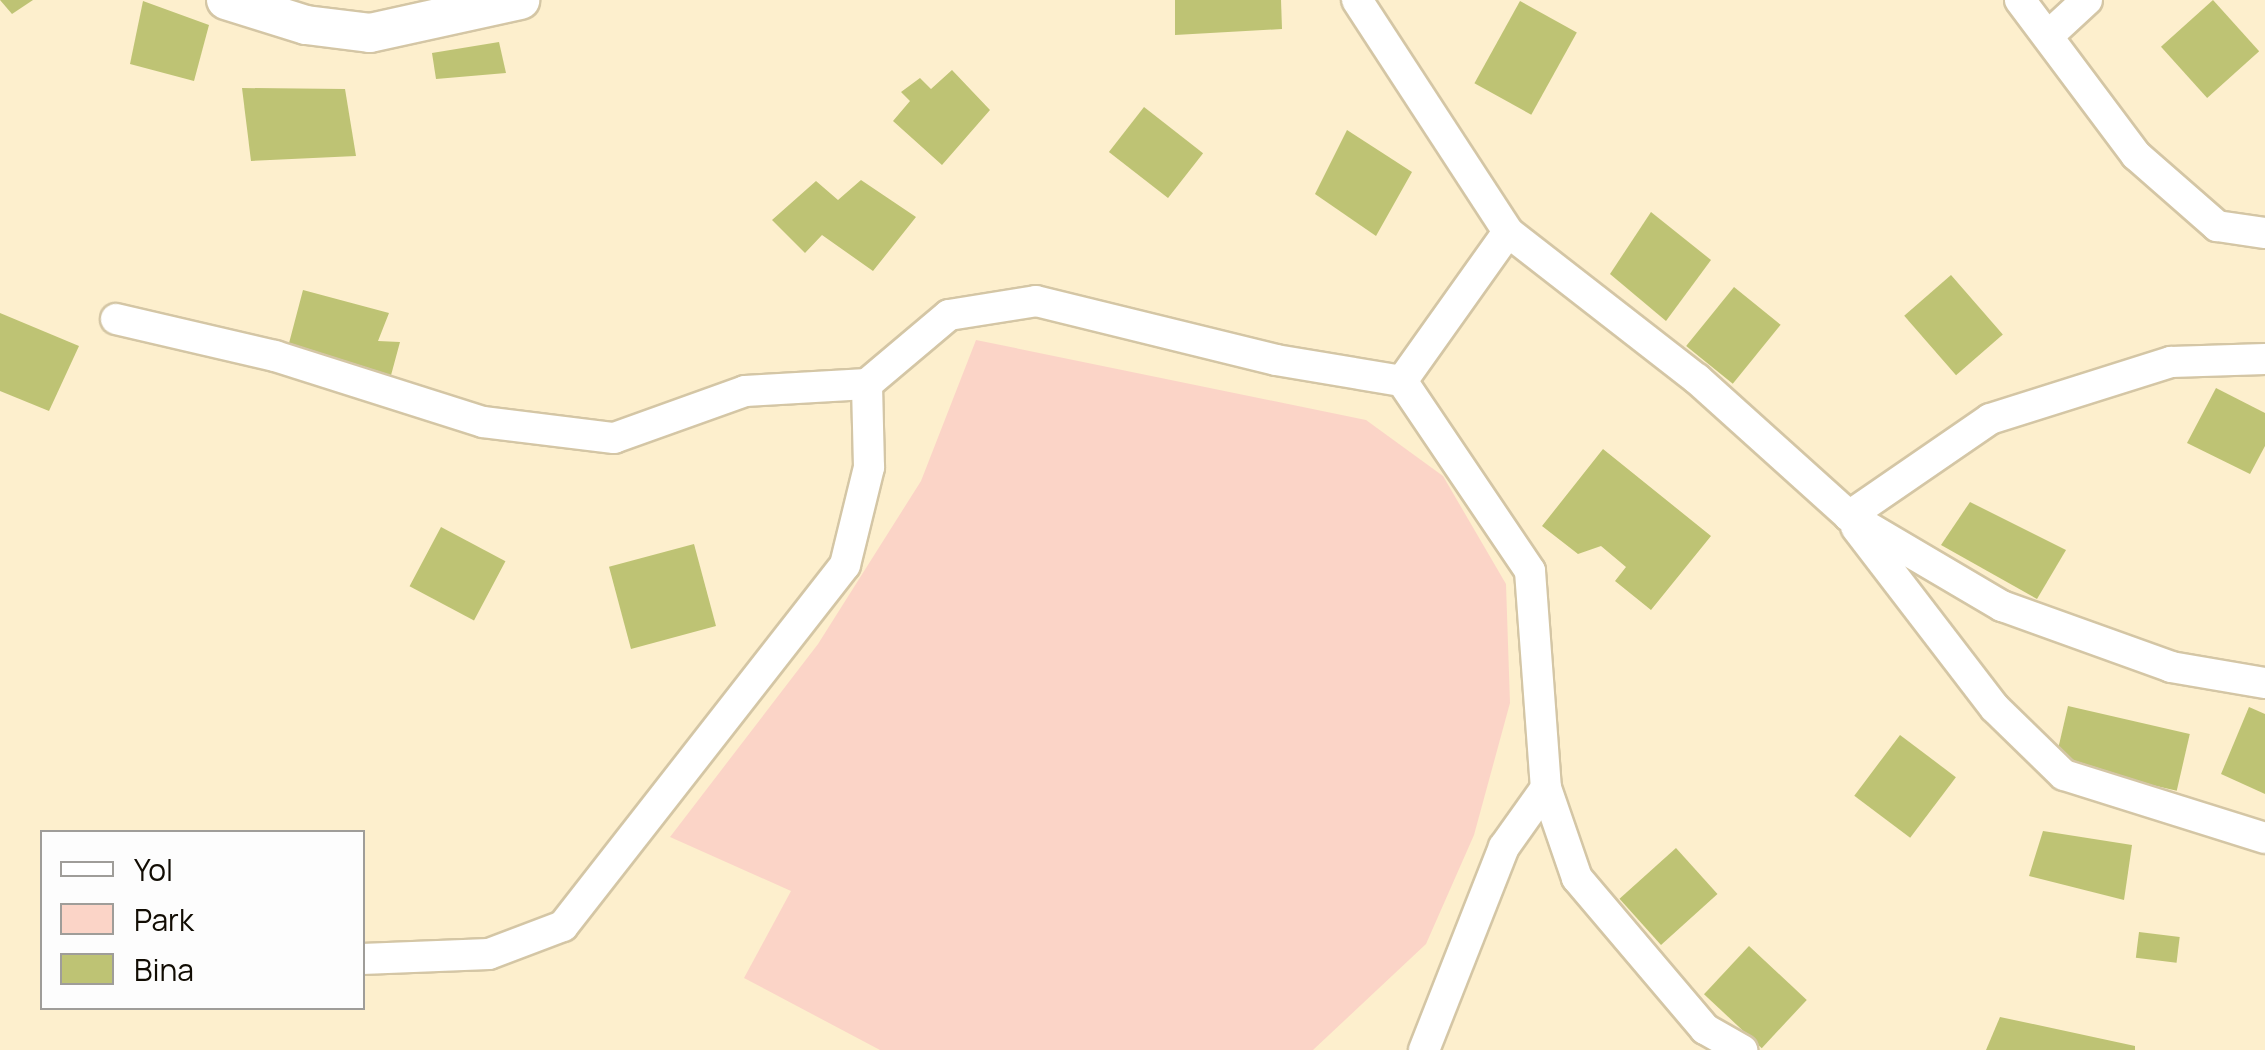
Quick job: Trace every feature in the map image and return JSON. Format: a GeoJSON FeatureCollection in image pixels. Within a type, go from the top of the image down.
{"type":"FeatureCollection","features":[{"type":"Feature","properties":{"kind":"street"},"geometry":{"type":"LineString","coordinates":[[226,0],[306,25],[370,34],[520,0]]}},
{"type":"Feature","properties":{"kind":"street"},"geometry":{"type":"LineString","coordinates":[[1357,0],[1508,232],[1697,379],[1849,516],[2002,606],[2172,667],[2265,684]]}},
{"type":"Feature","properties":{"kind":"street"},"geometry":{"type":"LineString","coordinates":[[2020,0],[2136,155],[2217,226],[2265,233]]}},
{"type":"Feature","properties":{"kind":"street"},"geometry":{"type":"LineString","coordinates":[[2048,36],[2087,0]]}},
{"type":"Feature","properties":{"kind":"street"},"geometry":{"type":"LineString","coordinates":[[1402,382],[1508,232]]}},
{"type":"Feature","properties":{"kind":"street"},"geometry":{"type":"LineString","coordinates":[[116,320],[275,356],[484,422],[614,438],[745,391],[867,384],[949,314],[1036,301],[1276,360],[1402,382],[1530,571],[1546,788],[1577,878],[1705,1030],[1742,1050]]}},
{"type":"Feature","properties":{"kind":"street"},"geometry":{"type":"LineString","coordinates":[[1849,516],[1990,419],[2172,362],[2265,359]]}},
{"type":"Feature","properties":{"kind":"street"},"geometry":{"type":"LineString","coordinates":[[365,959],[489,954],[563,926],[845,565],[869,467],[867,384]]}},
{"type":"Feature","properties":{"kind":"street"},"geometry":{"type":"LineString","coordinates":[[1849,516],[1915,612],[1996,708],[2064,775],[2265,838]]}},
{"type":"Feature","properties":{"kind":"street"},"geometry":{"type":"LineString","coordinates":[[1424,1050],[1504,847],[1546,788]]}},
{"type":"Feature","properties":{"kind":"green space"},"geometry":{"type":"Polygon","coordinates":[[[976,340],[1366,420],[1443,476],[1506,584],[1510,703],[1474,835],[1426,944],[1313,1050],[880,1050],[744,978],[791,891],[670,837],[818,644],[921,481],[976,340]]]}},
{"type":"Feature","properties":{"kind":"building"},"geometry":{"type":"Polygon","coordinates":[[[0,0],[33,0],[12,14],[0,0]]]}},
{"type":"Feature","properties":{"kind":"building"},"geometry":{"type":"Polygon","coordinates":[[[1175,0],[1281,0],[1282,29],[1175,35],[1175,0]]]}},
{"type":"Feature","properties":{"kind":"building"},"geometry":{"type":"Polygon","coordinates":[[[2213,0],[2259,51],[2207,98],[2161,47],[2213,0]]]}},
{"type":"Feature","properties":{"kind":"building"},"geometry":{"type":"Polygon","coordinates":[[[143,1],[209,25],[194,81],[130,64],[143,1]]]}},
{"type":"Feature","properties":{"kind":"building"},"geometry":{"type":"Polygon","coordinates":[[[1520,1],[1577,33],[1531,115],[1474,83],[1520,1]]]}},
{"type":"Feature","properties":{"kind":"building"},"geometry":{"type":"Polygon","coordinates":[[[499,42],[506,73],[436,79],[432,53],[499,42]]]}},
{"type":"Feature","properties":{"kind":"building"},"geometry":{"type":"Polygon","coordinates":[[[952,70],[990,110],[942,165],[893,121],[910,101],[901,92],[920,78],[931,89],[952,70]]]}},
{"type":"Feature","properties":{"kind":"building"},"geometry":{"type":"Polygon","coordinates":[[[242,88],[345,89],[356,156],[251,161],[242,88]]]}},
{"type":"Feature","properties":{"kind":"building"},"geometry":{"type":"Polygon","coordinates":[[[1144,107],[1203,153],[1168,198],[1109,152],[1144,107]]]}},
{"type":"Feature","properties":{"kind":"building"},"geometry":{"type":"Polygon","coordinates":[[[1347,130],[1412,172],[1376,236],[1315,194],[1347,130]]]}},
{"type":"Feature","properties":{"kind":"building"},"geometry":{"type":"Polygon","coordinates":[[[861,180],[916,217],[873,271],[822,235],[805,253],[772,220],[816,181],[838,200],[861,180]]]}},
{"type":"Feature","properties":{"kind":"building"},"geometry":{"type":"Polygon","coordinates":[[[1651,212],[1711,260],[1666,321],[1610,274],[1651,212]]]}},
{"type":"Feature","properties":{"kind":"building"},"geometry":{"type":"Polygon","coordinates":[[[1951,275],[2003,335],[1956,375],[1904,316],[1951,275]]]}},
{"type":"Feature","properties":{"kind":"building"},"geometry":{"type":"Polygon","coordinates":[[[1734,287],[1781,325],[1733,384],[1686,346],[1734,287]]]}},
{"type":"Feature","properties":{"kind":"building"},"geometry":{"type":"Polygon","coordinates":[[[303,290],[389,313],[378,341],[400,342],[390,379],[288,347],[303,290]]]}},
{"type":"Feature","properties":{"kind":"building"},"geometry":{"type":"Polygon","coordinates":[[[0,313],[79,346],[49,411],[0,391],[0,313]]]}},
{"type":"Feature","properties":{"kind":"building"},"geometry":{"type":"Polygon","coordinates":[[[2216,388],[2265,413],[2265,446],[2250,474],[2187,443],[2216,388]]]}},
{"type":"Feature","properties":{"kind":"building"},"geometry":{"type":"Polygon","coordinates":[[[1603,449],[1711,536],[1651,610],[1615,581],[1626,567],[1601,546],[1578,554],[1542,526],[1603,449]]]}},
{"type":"Feature","properties":{"kind":"building"},"geometry":{"type":"Polygon","coordinates":[[[1970,502],[2066,550],[2037,599],[1941,545],[1970,502]]]}},
{"type":"Feature","properties":{"kind":"building"},"geometry":{"type":"Polygon","coordinates":[[[441,527],[505,561],[474,620],[410,586],[441,527]]]}},
{"type":"Feature","properties":{"kind":"building"},"geometry":{"type":"Polygon","coordinates":[[[694,544],[716,626],[631,649],[609,567],[694,544]]]}},
{"type":"Feature","properties":{"kind":"building"},"geometry":{"type":"Polygon","coordinates":[[[2068,706],[2190,734],[2177,791],[2055,763],[2068,706]]]}},
{"type":"Feature","properties":{"kind":"building"},"geometry":{"type":"Polygon","coordinates":[[[2249,707],[2265,714],[2265,794],[2221,774],[2249,707]]]}},
{"type":"Feature","properties":{"kind":"building"},"geometry":{"type":"Polygon","coordinates":[[[1900,735],[1956,777],[1910,838],[1854,796],[1900,735]]]}},
{"type":"Feature","properties":{"kind":"building"},"geometry":{"type":"Polygon","coordinates":[[[2043,831],[2132,845],[2124,900],[2029,876],[2043,831]]]}},
{"type":"Feature","properties":{"kind":"building"},"geometry":{"type":"Polygon","coordinates":[[[1676,848],[1717,894],[1661,945],[1620,899],[1676,848]]]}},
{"type":"Feature","properties":{"kind":"building"},"geometry":{"type":"Polygon","coordinates":[[[2139,932],[2180,937],[2177,963],[2136,958],[2139,932]]]}},
{"type":"Feature","properties":{"kind":"building"},"geometry":{"type":"Polygon","coordinates":[[[1749,946],[1807,1000],[1762,1048],[1704,994],[1749,946]]]}},
{"type":"Feature","properties":{"kind":"building"},"geometry":{"type":"Polygon","coordinates":[[[2000,1017],[2135,1046],[2135,1050],[1986,1050],[2000,1017]]]}}]}
